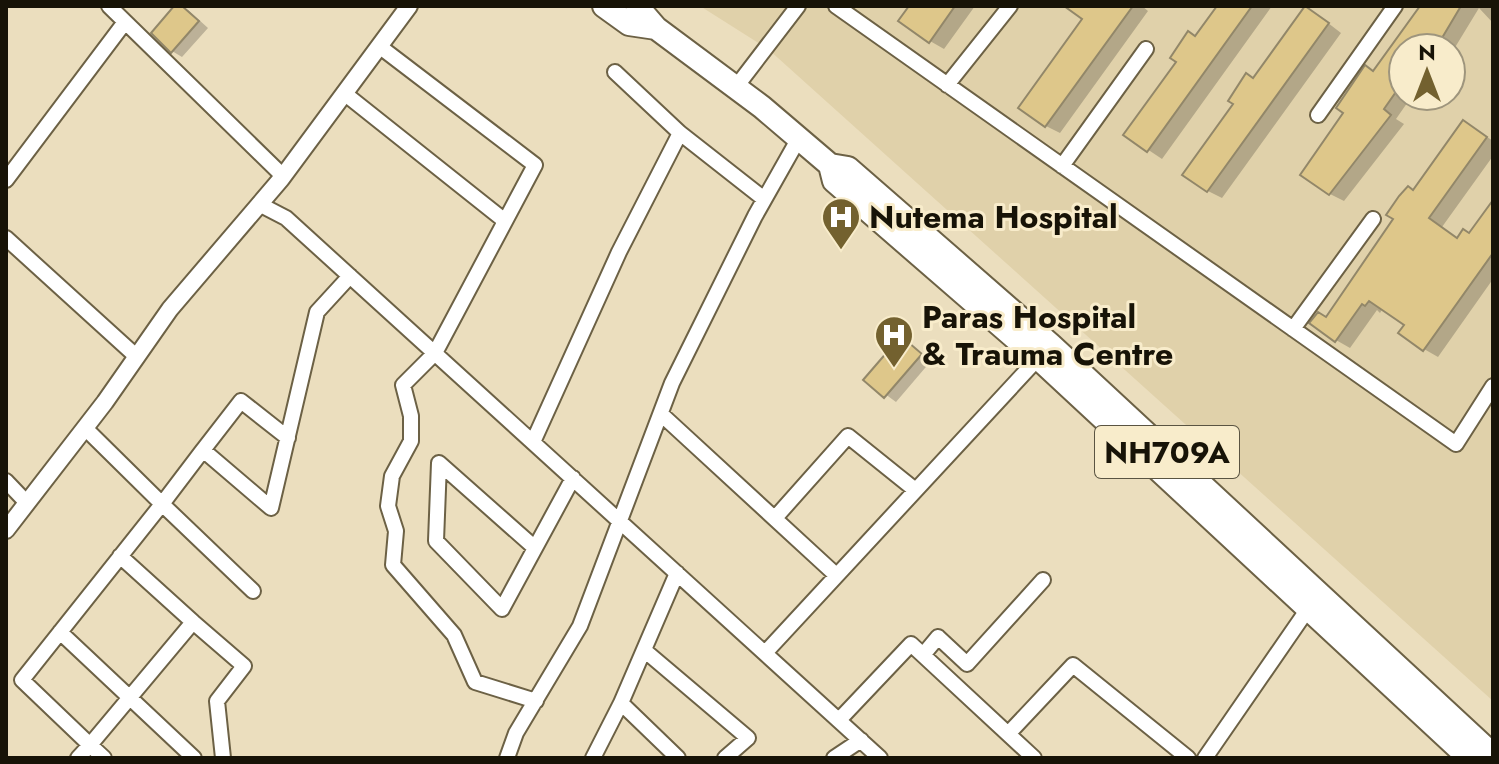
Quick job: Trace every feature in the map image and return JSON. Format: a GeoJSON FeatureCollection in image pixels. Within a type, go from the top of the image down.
{"type":"FeatureCollection","features":[{"type":"Feature","properties":{"kind":"highway","name":"NH709A"},"geometry":{"type":"LineString","coordinates":[[604,6],[629,24],[656,28]]}},
{"type":"Feature","properties":{"kind":"highway","name":"NH709A"},"geometry":{"type":"LineString","coordinates":[[637,6],[656,28],[736,87],[830,165],[848,168],[1314,600],[1493,755]]}},
{"type":"Feature","properties":{"kind":"highway","name":"NH709A"},"geometry":{"type":"LineString","coordinates":[[1314,600],[1469,758]]}},
{"type":"Feature","properties":{"kind":"street"},"geometry":{"type":"LineString","coordinates":[[109,6],[283,176]]}},
{"type":"Feature","properties":{"kind":"street"},"geometry":{"type":"LineString","coordinates":[[6,530],[85,428],[170,309],[283,176],[409,6]]}},
{"type":"Feature","properties":{"kind":"street"},"geometry":{"type":"LineString","coordinates":[[736,87],[798,6]]}},
{"type":"Feature","properties":{"kind":"street"},"geometry":{"type":"LineString","coordinates":[[836,6],[1456,444],[1493,386]]}},
{"type":"Feature","properties":{"kind":"street"},"geometry":{"type":"LineString","coordinates":[[947,85],[1010,6]]}},
{"type":"Feature","properties":{"kind":"street"},"geometry":{"type":"LineString","coordinates":[[1318,115],[1395,6]]}},
{"type":"Feature","properties":{"kind":"street"},"geometry":{"type":"LineString","coordinates":[[6,180],[125,22]]}},
{"type":"Feature","properties":{"kind":"street"},"geometry":{"type":"LineString","coordinates":[[379,46],[535,165],[435,353],[403,385],[411,416],[411,441],[392,476],[388,506],[396,531],[393,565],[454,635],[475,682],[536,701]]}},
{"type":"Feature","properties":{"kind":"street"},"geometry":{"type":"LineString","coordinates":[[1062,166],[1146,49]]}},
{"type":"Feature","properties":{"kind":"street"},"geometry":{"type":"LineString","coordinates":[[615,72],[680,133],[764,199]]}},
{"type":"Feature","properties":{"kind":"street"},"geometry":{"type":"LineString","coordinates":[[344,93],[505,221]]}},
{"type":"Feature","properties":{"kind":"street"},"geometry":{"type":"LineString","coordinates":[[533,442],[619,252],[680,133]]}},
{"type":"Feature","properties":{"kind":"street"},"geometry":{"type":"LineString","coordinates":[[507,758],[516,733],[580,626],[672,383],[764,199],[799,138]]}},
{"type":"Feature","properties":{"kind":"street"},"geometry":{"type":"LineString","coordinates":[[259,204],[286,218],[880,758]]}},
{"type":"Feature","properties":{"kind":"street"},"geometry":{"type":"LineString","coordinates":[[1293,329],[1373,219]]}},
{"type":"Feature","properties":{"kind":"street"},"geometry":{"type":"LineString","coordinates":[[6,238],[137,357]]}},
{"type":"Feature","properties":{"kind":"street"},"geometry":{"type":"LineString","coordinates":[[203,450],[271,508],[317,312],[350,276]]}},
{"type":"Feature","properties":{"kind":"street"},"geometry":{"type":"LineString","coordinates":[[765,653],[1044,351]]}},
{"type":"Feature","properties":{"kind":"street"},"geometry":{"type":"LineString","coordinates":[[104,758],[22,680],[241,401],[288,438]]}},
{"type":"Feature","properties":{"kind":"street"},"geometry":{"type":"LineString","coordinates":[[661,414],[836,575]]}},
{"type":"Feature","properties":{"kind":"street"},"geometry":{"type":"LineString","coordinates":[[85,428],[253,591]]}},
{"type":"Feature","properties":{"kind":"street"},"geometry":{"type":"LineString","coordinates":[[775,518],[848,436],[914,489]]}},
{"type":"Feature","properties":{"kind":"street"},"geometry":{"type":"LineString","coordinates":[[535,548],[439,463],[436,541],[502,609],[573,478]]}},
{"type":"Feature","properties":{"kind":"street"},"geometry":{"type":"LineString","coordinates":[[6,481],[27,503]]}},
{"type":"Feature","properties":{"kind":"street"},"geometry":{"type":"LineString","coordinates":[[120,556],[244,666],[217,701],[223,758]]}},
{"type":"Feature","properties":{"kind":"street"},"geometry":{"type":"LineString","coordinates":[[593,758],[621,703],[677,573]]}},
{"type":"Feature","properties":{"kind":"street"},"geometry":{"type":"LineString","coordinates":[[923,655],[938,637],[967,664],[1043,580]]}},
{"type":"Feature","properties":{"kind":"street"},"geometry":{"type":"LineString","coordinates":[[1205,758],[1314,600]]}},
{"type":"Feature","properties":{"kind":"street"},"geometry":{"type":"LineString","coordinates":[[78,758],[193,622]]}},
{"type":"Feature","properties":{"kind":"street"},"geometry":{"type":"LineString","coordinates":[[60,632],[194,758]]}},
{"type":"Feature","properties":{"kind":"street"},"geometry":{"type":"LineString","coordinates":[[839,720],[911,644],[1034,758]]}},
{"type":"Feature","properties":{"kind":"street"},"geometry":{"type":"LineString","coordinates":[[644,650],[748,738],[725,758]]}},
{"type":"Feature","properties":{"kind":"street"},"geometry":{"type":"LineString","coordinates":[[1008,734],[1073,665],[1188,758]]}},
{"type":"Feature","properties":{"kind":"street"},"geometry":{"type":"LineString","coordinates":[[621,703],[678,758]]}},
{"type":"Feature","properties":{"kind":"street"},"geometry":{"type":"LineString","coordinates":[[834,758],[861,740]]}},
{"type":"Feature","properties":{"kind":"shaded area"},"geometry":{"type":"Polygon","coordinates":[[[700,6],[1493,6],[1493,701],[768,49],[700,6]]]}},
{"type":"Feature","properties":{"kind":"building"},"geometry":{"type":"Polygon","coordinates":[[[174,6],[182,6],[199,21],[171,53],[151,33],[174,6]]]}},
{"type":"Feature","properties":{"kind":"building"},"geometry":{"type":"Polygon","coordinates":[[[909,6],[955,6],[929,43],[898,21],[909,6]]]}},
{"type":"Feature","properties":{"kind":"building"},"geometry":{"type":"Polygon","coordinates":[[[1064,6],[1133,6],[1045,127],[1018,108],[1082,19],[1064,6]]]}},
{"type":"Feature","properties":{"kind":"building"},"geometry":{"type":"Polygon","coordinates":[[[1217,6],[1252,6],[1147,152],[1123,135],[1176,62],[1170,58],[1188,31],[1195,36],[1217,6]]]}},
{"type":"Feature","properties":{"kind":"building"},"geometry":{"type":"Polygon","coordinates":[[[1305,6],[1329,23],[1207,192],[1182,175],[1233,104],[1228,101],[1246,73],[1253,78],[1305,6]]]}},
{"type":"Feature","properties":{"kind":"building"},"geometry":{"type":"Polygon","coordinates":[[[1420,6],[1461,6],[1446,32],[1401,32],[1420,6]]]}},
{"type":"Feature","properties":{"kind":"building"},"geometry":{"type":"Polygon","coordinates":[[[1387,52],[1387,105],[1384,109],[1391,115],[1329,195],[1300,175],[1343,113],[1336,108],[1365,65],[1373,71],[1387,52]]]}},
{"type":"Feature","properties":{"kind":"building"},"geometry":{"type":"Polygon","coordinates":[[[1463,120],[1487,137],[1429,218],[1457,238],[1463,229],[1469,233],[1493,200],[1493,253],[1423,351],[1398,333],[1404,325],[1369,301],[1365,306],[1362,304],[1335,342],[1309,323],[1318,312],[1326,317],[1393,219],[1386,215],[1399,196],[1408,186],[1413,190],[1463,120]]]}},
{"type":"Feature","properties":{"kind":"building"},"geometry":{"type":"Polygon","coordinates":[[[901,336],[922,354],[884,398],[863,380],[901,336]]]}},
{"type":"Feature","properties":{"kind":"place","name":"Nutema Hospital"},"geometry":{"type":"Point","coordinates":[841,251]}},
{"type":"Feature","properties":{"kind":"place","name":"Paras Hospital & Trauma Centre"},"geometry":{"type":"Point","coordinates":[894,369]}}]}
